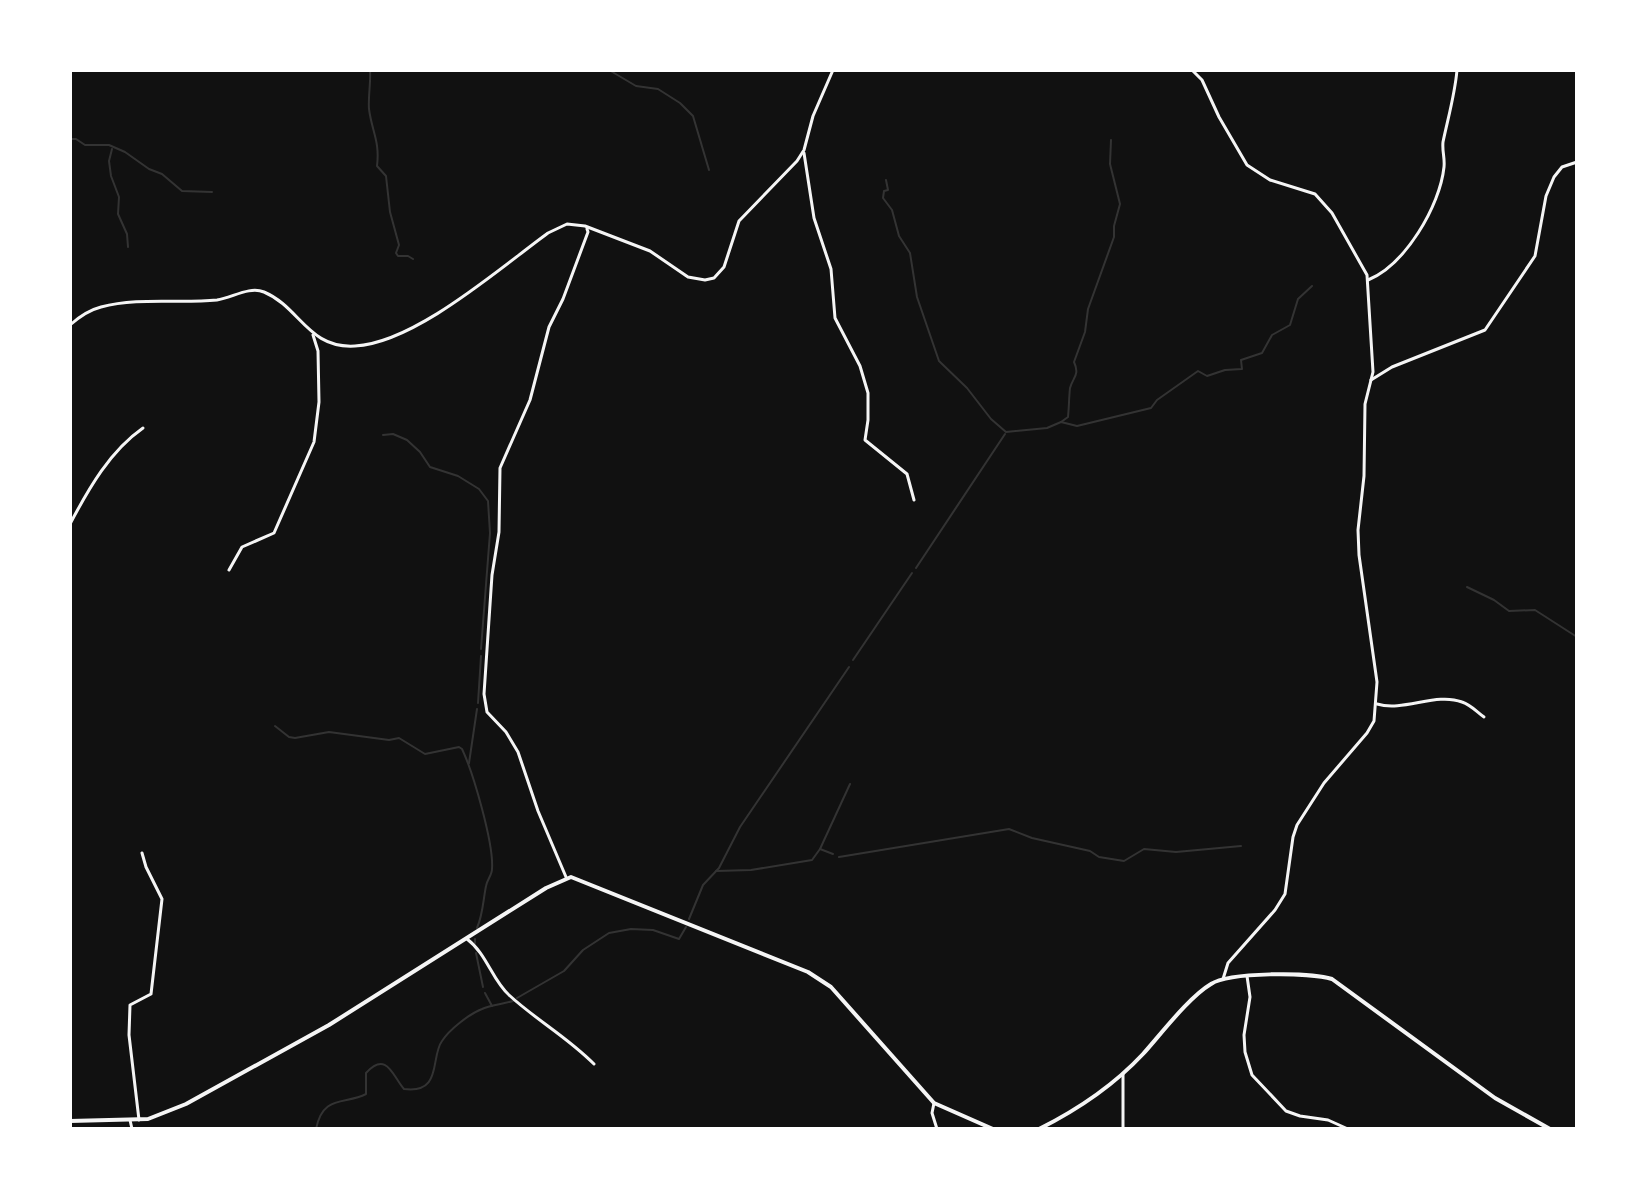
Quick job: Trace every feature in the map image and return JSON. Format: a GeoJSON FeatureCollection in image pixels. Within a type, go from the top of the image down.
{"type":"FeatureCollection","features":[{"type":"Feature","properties":{"kind":"main road"},"geometry":{"type":"LineString","coordinates":[[70,1121],[139,1120],[163,1115],[186,1104],[329,1025],[571,877],[808,972],[831,987],[934,1103],[993,1129]]}},
{"type":"Feature","properties":{"kind":"main road"},"geometry":{"type":"LineString","coordinates":[[1039,1129],[1068,1114],[1123,1074],[1214,982],[1247,976],[1307,975],[1332,979],[1495,1098],[1550,1129]]}},
{"type":"Feature","properties":{"kind":"street"},"geometry":{"type":"LineString","coordinates":[[70,325],[92,310],[113,305],[221,299],[255,290],[272,297],[313,335],[330,343],[357,346],[402,332],[461,297],[548,233],[567,224],[585,226],[650,251],[688,277],[714,278],[724,267],[739,221],[788,173],[804,150],[813,116],[833,70]]}},
{"type":"Feature","properties":{"kind":"street"},"geometry":{"type":"LineString","coordinates":[[1192,70],[1202,80],[1247,165],[1270,180],[1305,190],[1322,199],[1368,280],[1371,380],[1365,404],[1364,476],[1358,543],[1377,682],[1377,704],[1372,726],[1328,778],[1297,825],[1291,849],[1288,889],[1283,899],[1228,963],[1223,979]]}},
{"type":"Feature","properties":{"kind":"street"},"geometry":{"type":"LineString","coordinates":[[1368,280],[1384,273],[1399,256],[1433,204],[1443,170],[1442,149],[1457,70]]}},
{"type":"Feature","properties":{"kind":"street"},"geometry":{"type":"LineString","coordinates":[[804,150],[811,208],[831,269],[835,318],[860,366],[868,393],[865,440],[907,474],[914,500]]}},
{"type":"Feature","properties":{"kind":"street"},"geometry":{"type":"LineString","coordinates":[[1371,380],[1392,367],[1485,330],[1535,256],[1551,183],[1562,167],[1577,162]]}},
{"type":"Feature","properties":{"kind":"street"},"geometry":{"type":"LineString","coordinates":[[566,878],[518,752],[506,732],[484,708],[484,694],[492,575],[499,532],[500,468],[530,400],[549,327],[587,237],[585,226]]}},
{"type":"Feature","properties":{"kind":"street"},"geometry":{"type":"LineString","coordinates":[[229,570],[242,547],[274,533],[311,452],[319,402],[318,351],[313,335]]}},
{"type":"Feature","properties":{"kind":"street"},"geometry":{"type":"LineString","coordinates":[[70,524],[113,455],[127,439],[143,428]]}},
{"type":"Feature","properties":{"kind":"street"},"geometry":{"type":"LineString","coordinates":[[1377,704],[1405,706],[1452,700],[1468,705],[1484,717]]}},
{"type":"Feature","properties":{"kind":"street"},"geometry":{"type":"LineString","coordinates":[[139,1120],[129,1035],[130,1005],[151,994],[162,899],[142,853]]}},
{"type":"Feature","properties":{"kind":"street"},"geometry":{"type":"LineString","coordinates":[[467,939],[478,947],[507,994],[570,1040],[594,1064]]}},
{"type":"Feature","properties":{"kind":"street"},"geometry":{"type":"LineString","coordinates":[[1247,976],[1250,997],[1244,1035],[1252,1075],[1286,1111],[1328,1120],[1348,1129]]}},
{"type":"Feature","properties":{"kind":"street"},"geometry":{"type":"LineString","coordinates":[[1123,1074],[1123,1129]]}},
{"type":"Feature","properties":{"kind":"street"},"geometry":{"type":"LineString","coordinates":[[934,1103],[932,1113],[937,1129]]}},
{"type":"Feature","properties":{"kind":"street"},"geometry":{"type":"LineString","coordinates":[[130,1120],[132,1129]]}},
{"type":"Feature","properties":{"kind":"waterway"},"geometry":{"type":"LineString","coordinates":[[370,70],[369,109],[377,143],[377,166],[386,176],[390,212],[399,245],[396,253],[413,259]]}},
{"type":"Feature","properties":{"kind":"waterway"},"geometry":{"type":"LineString","coordinates":[[609,70],[636,86],[658,89],[680,103],[693,116],[709,170]]}},
{"type":"Feature","properties":{"kind":"waterway"},"geometry":{"type":"LineString","coordinates":[[70,139],[85,145],[109,145],[125,152],[162,174],[182,191],[212,192]]}},
{"type":"Feature","properties":{"kind":"waterway"},"geometry":{"type":"LineString","coordinates":[[1061,422],[1068,417],[1070,388],[1076,373],[1074,362],[1085,332],[1088,309],[1114,237],[1120,204],[1110,164],[1111,140]]}},
{"type":"Feature","properties":{"kind":"waterway"},"geometry":{"type":"LineString","coordinates":[[112,149],[109,161],[111,176],[119,197],[118,214],[127,234],[128,247]]}},
{"type":"Feature","properties":{"kind":"waterway"},"geometry":{"type":"LineString","coordinates":[[886,180],[888,190],[884,191],[883,198],[892,210],[899,236],[910,253],[917,297],[939,361],[1006,432],[1047,428],[1061,422],[1077,426],[1151,408],[1157,400],[1198,371],[1207,376],[1242,369],[1241,360],[1262,353],[1272,335],[1290,325],[1298,299],[1312,286]]}},
{"type":"Feature","properties":{"kind":"waterway"},"geometry":{"type":"LineString","coordinates":[[383,435],[393,434],[407,440],[430,467],[458,476],[479,489],[488,501],[490,533],[481,649]]}},
{"type":"Feature","properties":{"kind":"waterway"},"geometry":{"type":"LineString","coordinates":[[916,568],[1005,434]]}},
{"type":"Feature","properties":{"kind":"waterway"},"geometry":{"type":"LineString","coordinates":[[853,660],[912,573]]}},
{"type":"Feature","properties":{"kind":"waterway"},"geometry":{"type":"LineString","coordinates":[[1467,587],[1509,611],[1535,610],[1577,637]]}},
{"type":"Feature","properties":{"kind":"waterway"},"geometry":{"type":"LineString","coordinates":[[478,703],[481,656]]}},
{"type":"Feature","properties":{"kind":"waterway"},"geometry":{"type":"LineString","coordinates":[[689,919],[703,885],[719,868],[740,827],[849,667]]}},
{"type":"Feature","properties":{"kind":"waterway"},"geometry":{"type":"LineString","coordinates":[[469,763],[477,709]]}},
{"type":"Feature","properties":{"kind":"waterway"},"geometry":{"type":"LineString","coordinates":[[275,726],[295,738],[329,732],[389,740],[399,738],[425,754],[462,749],[482,808],[492,858],[492,871],[477,928]]}},
{"type":"Feature","properties":{"kind":"waterway"},"geometry":{"type":"LineString","coordinates":[[716,871],[751,870],[812,860],[850,784]]}},
{"type":"Feature","properties":{"kind":"waterway"},"geometry":{"type":"LineString","coordinates":[[839,857],[1009,829],[1032,838],[1090,851],[1099,857],[1124,861],[1144,849],[1176,852],[1241,846]]}},
{"type":"Feature","properties":{"kind":"waterway"},"geometry":{"type":"LineString","coordinates":[[820,849],[833,854]]}},
{"type":"Feature","properties":{"kind":"waterway"},"geometry":{"type":"LineString","coordinates":[[517,998],[564,971],[583,950],[609,933],[631,929],[653,930],[679,939],[686,927]]}},
{"type":"Feature","properties":{"kind":"waterway"},"geometry":{"type":"LineString","coordinates":[[476,953],[483,987]]}},
{"type":"Feature","properties":{"kind":"waterway"},"geometry":{"type":"LineString","coordinates":[[485,993],[492,1006]]}},
{"type":"Feature","properties":{"kind":"waterway"},"geometry":{"type":"LineString","coordinates":[[316,1129],[319,1118],[329,1105],[366,1094],[366,1073],[379,1064],[389,1068],[404,1089],[425,1086],[433,1073],[442,1041],[449,1032],[477,1011],[513,1001]]}}]}
